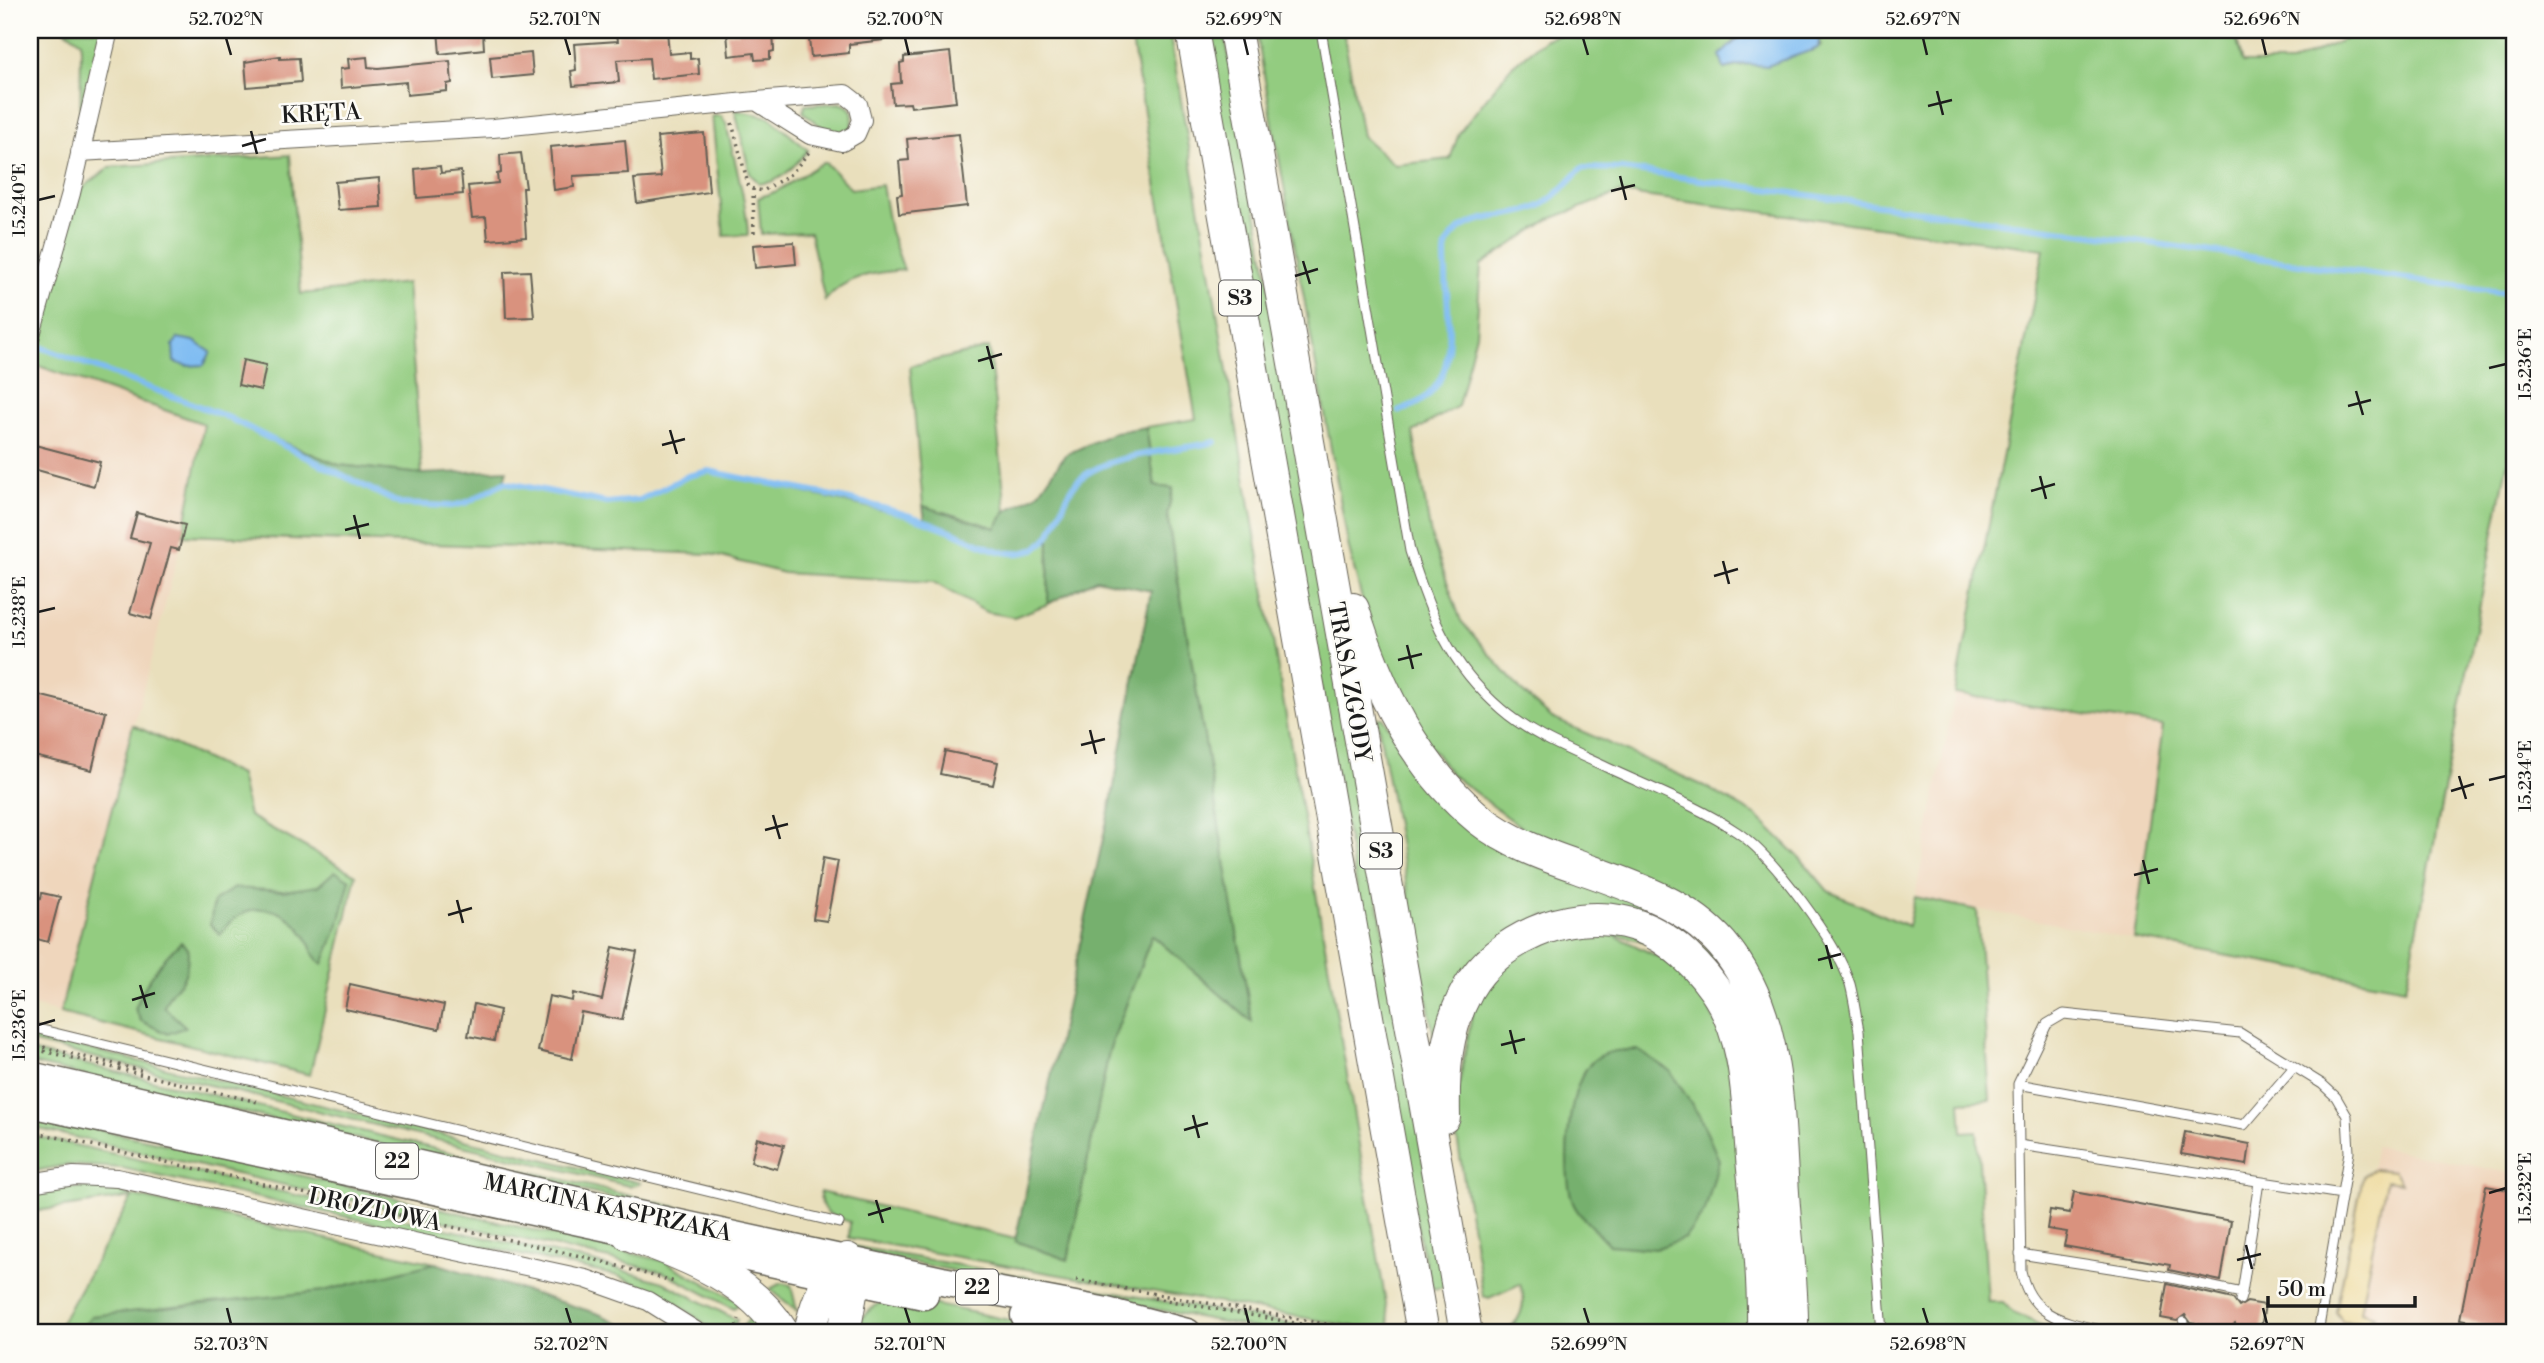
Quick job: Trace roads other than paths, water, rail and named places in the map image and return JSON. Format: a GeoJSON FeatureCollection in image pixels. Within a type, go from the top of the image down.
{"type":"FeatureCollection","features":[{"type":"Feature","properties":{"kind":"highway","name":"TRASA ZGODY"},"geometry":{"type":"LineString","coordinates":[[1192,30],[1423,1333]]}},
{"type":"Feature","properties":{"kind":"highway","name":"TRASA ZGODY"},"geometry":{"type":"LineString","coordinates":[[1235,30],[1464,1319]]}},
{"type":"Feature","properties":{"kind":"highway"},"geometry":{"type":"LineString","coordinates":[[1315,484],[1361,633],[1383,692],[1410,742],[1454,796],[1480,820],[1529,849],[1652,894],[1692,918],[1721,943],[1747,981],[1771,1052],[1792,1333]]}},
{"type":"Feature","properties":{"kind":"highway"},"geometry":{"type":"LineString","coordinates":[[1447,1219],[1443,1079],[1455,1016],[1468,988],[1496,956],[1514,942],[1537,932],[1559,924],[1589,920],[1623,922],[1678,948],[1716,992],[1737,1038],[1749,1107],[1763,1333]]}},
{"type":"Feature","properties":{"kind":"highway"},"geometry":{"type":"LineString","coordinates":[[628,1234],[685,1256],[743,1288],[762,1306],[783,1333]]}},
{"type":"Feature","properties":{"kind":"highway"},"geometry":{"type":"LineString","coordinates":[[810,1333],[819,1299],[844,1272]]}},
{"type":"Feature","properties":{"kind":"highway"},"geometry":{"type":"LineString","coordinates":[[844,1272],[844,1333]]}},
{"type":"Feature","properties":{"kind":"main road","name":"MARCINA KASPRZAKA"},"geometry":{"type":"LineString","coordinates":[[30,1076],[844,1272],[1112,1333]]}},
{"type":"Feature","properties":{"kind":"main road","name":"MARCINA KASPRZAKA"},"geometry":{"type":"LineString","coordinates":[[30,1103],[628,1234],[844,1272],[1107,1312],[1187,1333]]}},
{"type":"Feature","properties":{"kind":"street"},"geometry":{"type":"LineString","coordinates":[[30,338],[80,152],[109,30]]}},
{"type":"Feature","properties":{"kind":"street","name":"KRĘTA"},"geometry":{"type":"LineString","coordinates":[[80,152],[493,128],[837,92],[853,97],[862,111],[860,128],[856,134],[842,142],[820,139],[756,101]]}},
{"type":"Feature","properties":{"kind":"street","name":"DROZDOWA"},"geometry":{"type":"LineString","coordinates":[[30,1183],[74,1176],[117,1178],[586,1279],[648,1300],[699,1333]]}},
{"type":"Feature","properties":{"kind":"lane"},"geometry":{"type":"LineString","coordinates":[[1321,30],[1410,551],[1426,602],[1446,647],[1502,711],[1540,736],[1738,832],[1778,872],[1827,939],[1850,983],[1859,1031],[1882,1333]]}},
{"type":"Feature","properties":{"kind":"lane"},"geometry":{"type":"LineString","coordinates":[[2113,1333],[2057,1319],[2037,1306],[2024,1287],[2020,1254],[2018,1084],[2047,1024],[2064,1014],[2240,1033],[2330,1090],[2347,1116],[2349,1152],[2318,1333]]}},
{"type":"Feature","properties":{"kind":"lane","name":"MARCINA KASPRZAKA"},"geometry":{"type":"LineString","coordinates":[[30,1027],[839,1223]]}},
{"type":"Feature","properties":{"kind":"lane"},"geometry":{"type":"LineString","coordinates":[[2018,1084],[2244,1125],[2294,1067]]}},
{"type":"Feature","properties":{"kind":"lane"},"geometry":{"type":"LineString","coordinates":[[2019,1145],[2342,1194]]}},
{"type":"Feature","properties":{"kind":"lane"},"geometry":{"type":"LineString","coordinates":[[2020,1254],[2162,1276],[2190,1287],[2241,1296],[2259,1182]]}},
{"type":"Feature","properties":{"kind":"lane"},"geometry":{"type":"LineString","coordinates":[[2182,1333],[2183,1322]]}},
{"type":"Feature","properties":{"kind":"water"},"geometry":{"type":"Polygon","coordinates":[[[1748,30],[1816,30],[1820,32],[1818,48],[1767,66],[1745,64],[1724,69],[1720,55],[1748,30]]]}},
{"type":"Feature","properties":{"kind":"water"},"geometry":{"type":"Polygon","coordinates":[[[178,338],[194,341],[211,352],[204,365],[187,366],[174,362],[173,345],[178,338]]]}},
{"type":"Feature","properties":{"kind":"waterway"},"geometry":{"type":"LineString","coordinates":[[1399,411],[1419,402],[1434,389],[1443,374],[1449,337],[1445,251],[1455,233],[1476,221],[1538,207],[1556,194],[1582,168],[1622,169],[2514,294]]}},
{"type":"Feature","properties":{"kind":"waterway"},"geometry":{"type":"LineString","coordinates":[[30,343],[225,416],[400,504],[452,506],[468,502],[504,482],[607,503],[640,500],[688,476],[709,471],[862,503],[922,520],[991,548],[1022,553],[1032,550],[1047,538],[1070,492],[1087,474],[1121,459],[1215,442]]}}]}
